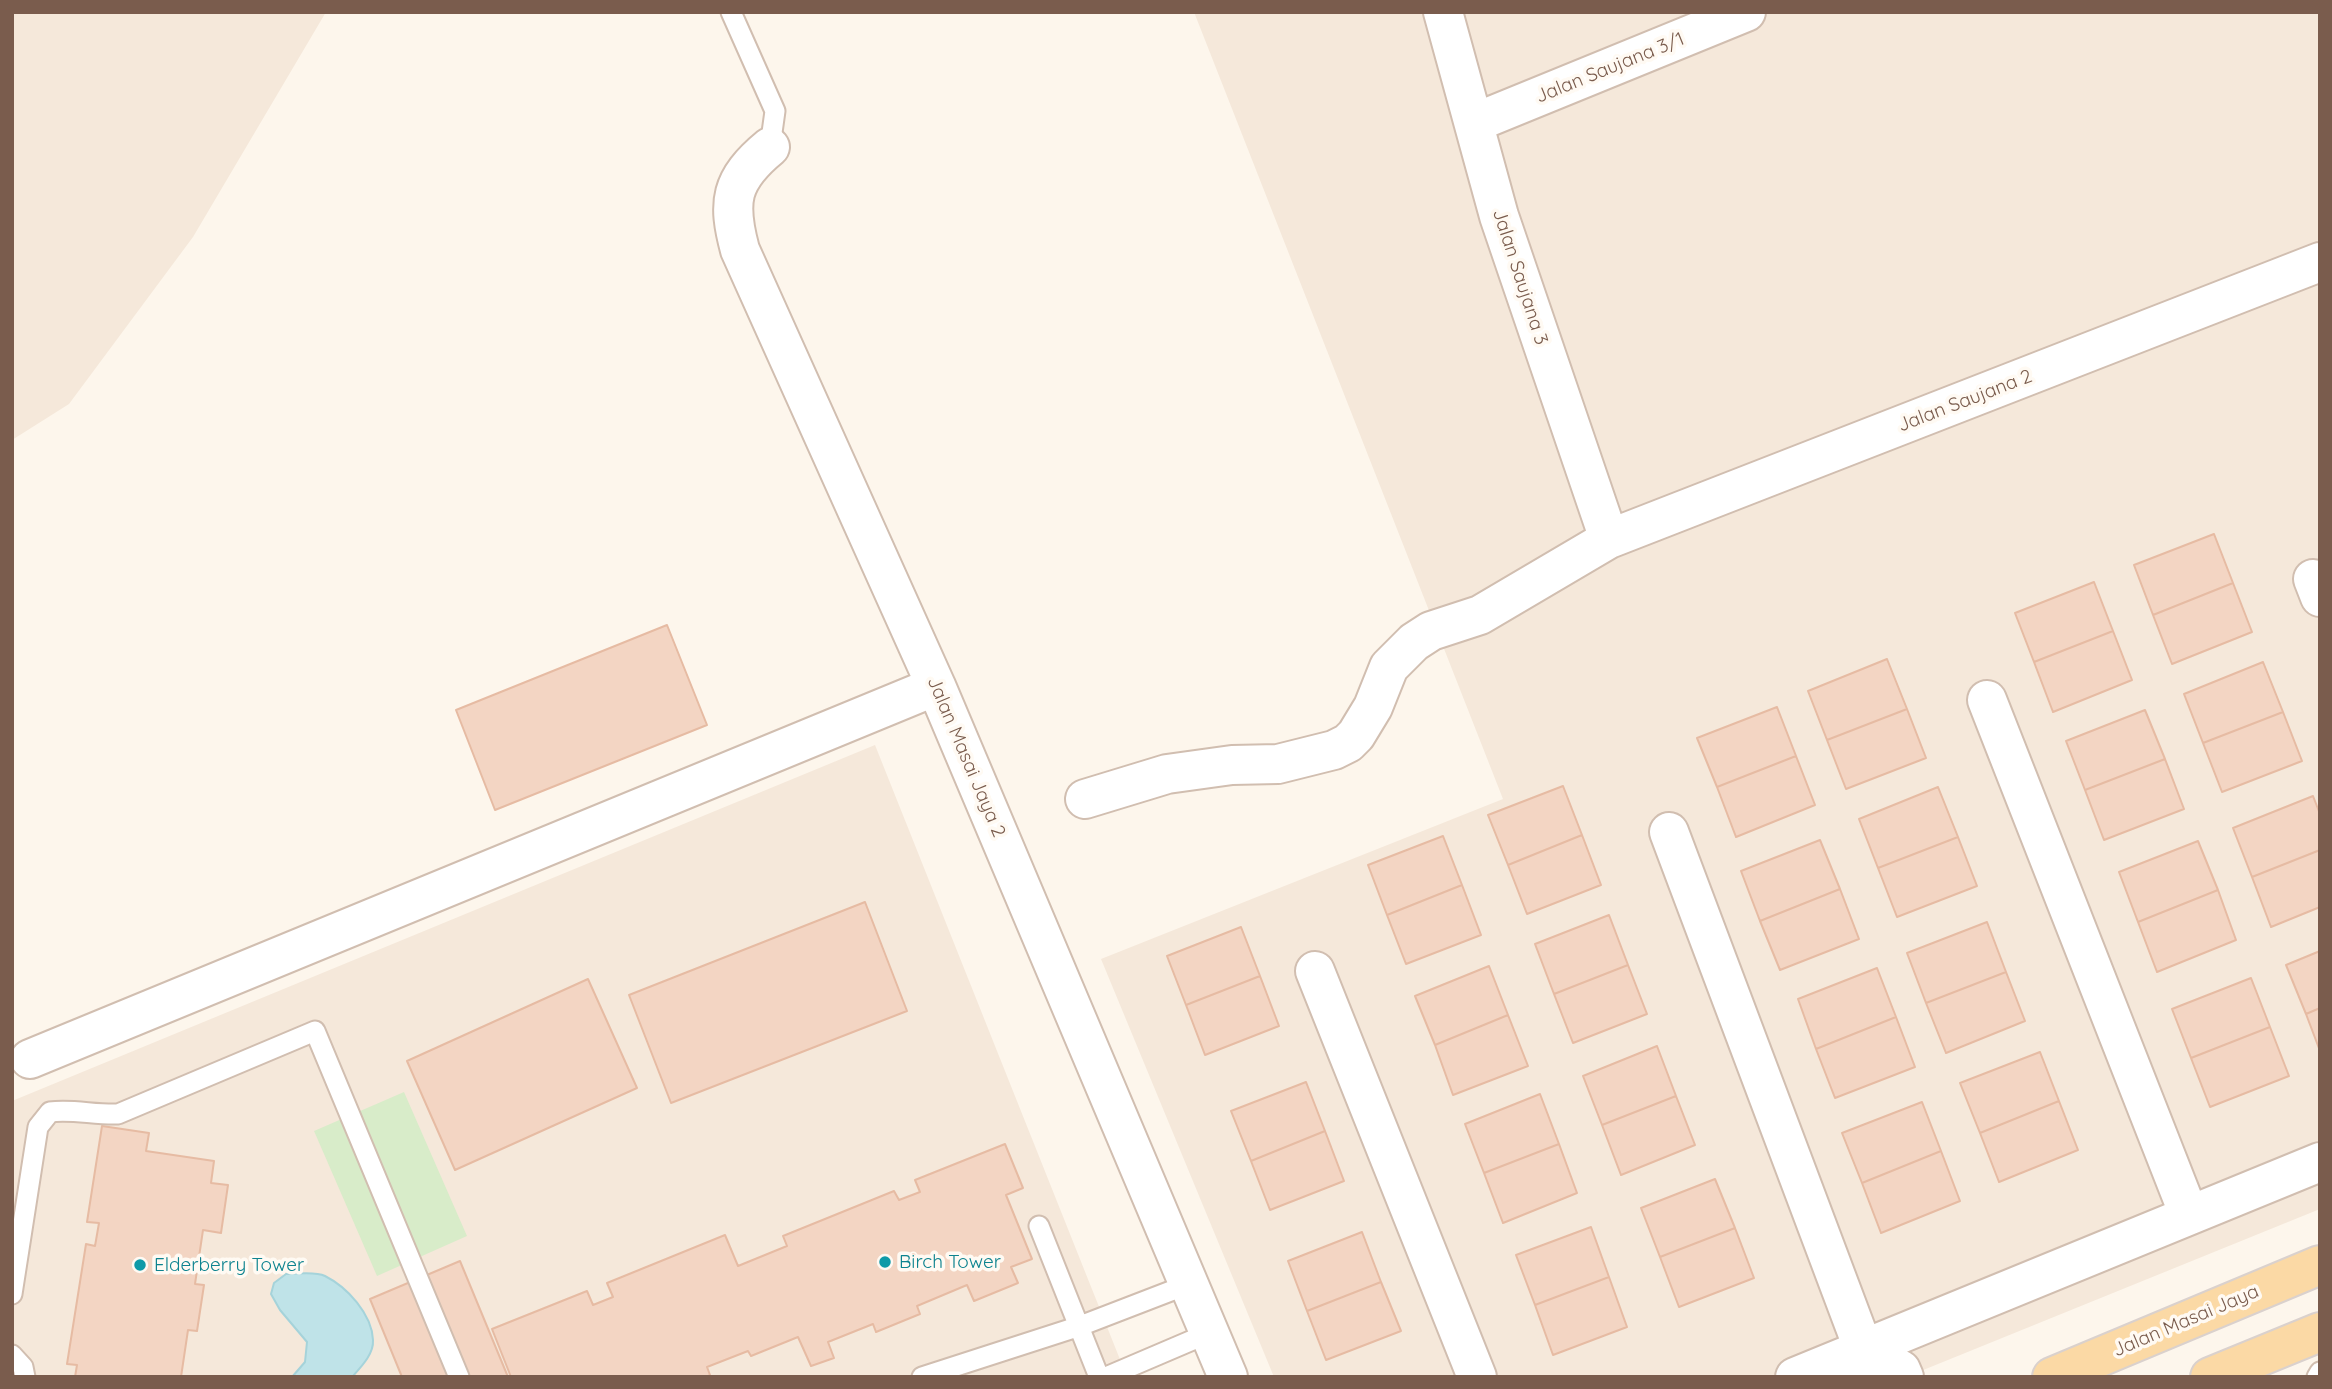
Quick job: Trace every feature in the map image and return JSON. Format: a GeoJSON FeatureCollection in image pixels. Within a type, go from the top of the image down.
{"type":"FeatureCollection","features":[{"type":"Feature","properties":{"kind":"main road","name":"Jalan Masai Jaya"},"geometry":{"type":"LineString","coordinates":[[2052,1377],[2320,1265]]}},
{"type":"Feature","properties":{"kind":"main road"},"geometry":{"type":"LineString","coordinates":[[2210,1377],[2320,1332]]}},
{"type":"Feature","properties":{"kind":"street","name":"Jalan Saujana 3"},"geometry":{"type":"LineString","coordinates":[[1443,12],[1499,216],[1609,538]]}},
{"type":"Feature","properties":{"kind":"street","name":"Jalan Saujana 3/1"},"geometry":{"type":"LineString","coordinates":[[1474,123],[1746,12]]}},
{"type":"Feature","properties":{"kind":"street","name":"Jalan Masai Jaya 2"},"geometry":{"type":"LineString","coordinates":[[769,147],[751,162],[734,191],[733,223],[740,250],[936,686],[1228,1377]]}},
{"type":"Feature","properties":{"kind":"street","name":"Jalan Saujana 2"},"geometry":{"type":"LineString","coordinates":[[1085,799],[1167,774],[1232,765],[1278,764],[1334,750],[1348,743],[1356,735],[1373,707],[1390,667],[1414,642],[1431,631],[1480,615],[1609,538],[2320,262]]}},
{"type":"Feature","properties":{"kind":"street"},"geometry":{"type":"LineString","coordinates":[[30,1059],[936,686]]}},
{"type":"Feature","properties":{"kind":"street"},"geometry":{"type":"LineString","coordinates":[[1987,699],[2189,1215]]}},
{"type":"Feature","properties":{"kind":"street"},"geometry":{"type":"LineString","coordinates":[[1669,832],[1861,1362]]}},
{"type":"Feature","properties":{"kind":"street"},"geometry":{"type":"LineString","coordinates":[[1315,971],[1478,1377]]}},
{"type":"Feature","properties":{"kind":"street"},"geometry":{"type":"LineString","coordinates":[[1795,1377],[1861,1362],[2189,1215],[2320,1162]]}},
{"type":"Feature","properties":{"kind":"street"},"geometry":{"type":"LineString","coordinates":[[1861,1362],[1903,1373]]}},
{"type":"Feature","properties":{"kind":"lane"},"geometry":{"type":"LineString","coordinates":[[732,13],[775,111],[769,147]]}},
{"type":"Feature","properties":{"kind":"lane"},"geometry":{"type":"LineString","coordinates":[[12,1294],[38,1127],[50,1112],[65,1110],[118,1114],[315,1031],[459,1377]]}},
{"type":"Feature","properties":{"kind":"lane"},"geometry":{"type":"LineString","coordinates":[[1039,1226],[1099,1377]]}},
{"type":"Feature","properties":{"kind":"lane"},"geometry":{"type":"LineString","coordinates":[[922,1377],[1080,1326],[1189,1284]]}},
{"type":"Feature","properties":{"kind":"lane"},"geometry":{"type":"LineString","coordinates":[[1106,1377],[1209,1333]]}},
{"type":"Feature","properties":{"kind":"lane"},"geometry":{"type":"LineString","coordinates":[[12,1355],[23,1367],[25,1377]]}},
{"type":"Feature","properties":{"kind":"lane"},"geometry":{"type":"LineString","coordinates":[[2317,1377],[2320,1371]]}},
{"type":"Feature","properties":{"kind":"shaded area"},"geometry":{"type":"Polygon","coordinates":[[[12,12],[326,12],[193,237],[69,404],[12,440],[12,12]]]}},
{"type":"Feature","properties":{"kind":"shaded area"},"geometry":{"type":"Polygon","coordinates":[[[1194,12],[2320,12],[2320,1209],[1906,1377],[1274,1377],[1101,959],[1503,799],[1194,12]]]}},
{"type":"Feature","properties":{"kind":"shaded area"},"geometry":{"type":"Polygon","coordinates":[[[875,745],[1127,1377],[12,1377],[12,1101],[875,745]]]}},
{"type":"Feature","properties":{"kind":"green space"},"geometry":{"type":"Polygon","coordinates":[[[404,1092],[467,1236],[377,1276],[314,1131],[404,1092]]]}},
{"type":"Feature","properties":{"kind":"water"},"geometry":{"type":"Polygon","coordinates":[[[286,1274],[321,1274],[350,1294],[363,1311],[372,1330],[373,1345],[366,1360],[352,1377],[292,1377],[305,1362],[307,1342],[280,1310],[271,1294],[274,1283],[286,1274]]]}},
{"type":"Feature","properties":{"kind":"building"},"geometry":{"type":"Polygon","coordinates":[[[2214,534],[2233,583],[2153,615],[2134,565],[2214,534]]]}},
{"type":"Feature","properties":{"kind":"building"},"geometry":{"type":"Polygon","coordinates":[[[2094,582],[2113,631],[2034,662],[2015,613],[2094,582]]]}},
{"type":"Feature","properties":{"kind":"building"},"geometry":{"type":"Polygon","coordinates":[[[2233,583],[2252,632],[2172,664],[2153,615],[2233,583]]]}},
{"type":"Feature","properties":{"kind":"building"},"geometry":{"type":"Polygon","coordinates":[[[667,625],[707,725],[495,810],[456,710],[667,625]]]}},
{"type":"Feature","properties":{"kind":"building"},"geometry":{"type":"Polygon","coordinates":[[[2113,631],[2132,680],[2053,712],[2034,662],[2113,631]]]}},
{"type":"Feature","properties":{"kind":"building"},"geometry":{"type":"Polygon","coordinates":[[[1887,659],[1907,709],[1827,740],[1808,691],[1887,659]]]}},
{"type":"Feature","properties":{"kind":"building"},"geometry":{"type":"Polygon","coordinates":[[[2263,662],[2283,712],[2203,743],[2184,694],[2263,662]]]}},
{"type":"Feature","properties":{"kind":"building"},"geometry":{"type":"Polygon","coordinates":[[[1777,707],[1796,756],[1717,787],[1697,738],[1777,707]]]}},
{"type":"Feature","properties":{"kind":"building"},"geometry":{"type":"Polygon","coordinates":[[[1907,709],[1926,758],[1846,789],[1827,740],[1907,709]]]}},
{"type":"Feature","properties":{"kind":"building"},"geometry":{"type":"Polygon","coordinates":[[[2145,710],[2165,759],[2085,790],[2066,741],[2145,710]]]}},
{"type":"Feature","properties":{"kind":"building"},"geometry":{"type":"Polygon","coordinates":[[[2283,712],[2302,761],[2222,792],[2203,743],[2283,712]]]}},
{"type":"Feature","properties":{"kind":"building"},"geometry":{"type":"Polygon","coordinates":[[[1796,756],[1815,805],[1736,837],[1717,787],[1796,756]]]}},
{"type":"Feature","properties":{"kind":"building"},"geometry":{"type":"Polygon","coordinates":[[[2165,759],[2184,809],[2104,840],[2085,790],[2165,759]]]}},
{"type":"Feature","properties":{"kind":"building"},"geometry":{"type":"Polygon","coordinates":[[[1563,786],[1582,835],[1508,865],[1488,815],[1563,786]]]}},
{"type":"Feature","properties":{"kind":"building"},"geometry":{"type":"Polygon","coordinates":[[[1938,787],[1958,837],[1878,868],[1859,819],[1938,787]]]}},
{"type":"Feature","properties":{"kind":"building"},"geometry":{"type":"Polygon","coordinates":[[[2313,796],[2320,814],[2320,850],[2252,877],[2233,828],[2313,796]]]}},
{"type":"Feature","properties":{"kind":"building"},"geometry":{"type":"Polygon","coordinates":[[[1582,835],[1601,885],[1527,914],[1508,865],[1582,835]]]}},
{"type":"Feature","properties":{"kind":"building"},"geometry":{"type":"Polygon","coordinates":[[[1443,836],[1462,885],[1387,915],[1368,865],[1443,836]]]}},
{"type":"Feature","properties":{"kind":"building"},"geometry":{"type":"Polygon","coordinates":[[[1958,837],[1977,886],[1897,917],[1878,868],[1958,837]]]}},
{"type":"Feature","properties":{"kind":"building"},"geometry":{"type":"Polygon","coordinates":[[[1820,840],[1840,889],[1760,921],[1741,871],[1820,840]]]}},
{"type":"Feature","properties":{"kind":"building"},"geometry":{"type":"Polygon","coordinates":[[[2198,841],[2218,890],[2138,922],[2119,872],[2198,841]]]}},
{"type":"Feature","properties":{"kind":"building"},"geometry":{"type":"Polygon","coordinates":[[[2320,850],[2320,907],[2271,927],[2252,877],[2320,850]]]}},
{"type":"Feature","properties":{"kind":"building"},"geometry":{"type":"Polygon","coordinates":[[[1462,885],[1481,935],[1406,964],[1387,915],[1462,885]]]}},
{"type":"Feature","properties":{"kind":"building"},"geometry":{"type":"Polygon","coordinates":[[[1840,889],[1859,939],[1780,970],[1760,921],[1840,889]]]}},
{"type":"Feature","properties":{"kind":"building"},"geometry":{"type":"Polygon","coordinates":[[[2218,890],[2236,940],[2157,972],[2138,922],[2218,890]]]}},
{"type":"Feature","properties":{"kind":"building"},"geometry":{"type":"Polygon","coordinates":[[[865,902],[907,1011],[671,1103],[629,995],[865,902]]]}},
{"type":"Feature","properties":{"kind":"building"},"geometry":{"type":"Polygon","coordinates":[[[1609,915],[1628,965],[1554,994],[1535,944],[1609,915]]]}},
{"type":"Feature","properties":{"kind":"building"},"geometry":{"type":"Polygon","coordinates":[[[1987,922],[2006,972],[1926,1003],[1907,953],[1987,922]]]}},
{"type":"Feature","properties":{"kind":"building"},"geometry":{"type":"Polygon","coordinates":[[[1241,927],[1260,976],[1186,1005],[1167,956],[1241,927]]]}},
{"type":"Feature","properties":{"kind":"building"},"geometry":{"type":"Polygon","coordinates":[[[2320,951],[2320,1008],[2306,1014],[2286,965],[2320,951]]]}},
{"type":"Feature","properties":{"kind":"building"},"geometry":{"type":"Polygon","coordinates":[[[1628,965],[1647,1014],[1573,1043],[1554,994],[1628,965]]]}},
{"type":"Feature","properties":{"kind":"building"},"geometry":{"type":"Polygon","coordinates":[[[1489,966],[1508,1015],[1435,1045],[1415,996],[1489,966]]]}},
{"type":"Feature","properties":{"kind":"building"},"geometry":{"type":"Polygon","coordinates":[[[1877,968],[1896,1017],[1816,1049],[1798,999],[1877,968]]]}},
{"type":"Feature","properties":{"kind":"building"},"geometry":{"type":"Polygon","coordinates":[[[2006,972],[2025,1021],[1946,1053],[1926,1003],[2006,972]]]}},
{"type":"Feature","properties":{"kind":"building"},"geometry":{"type":"Polygon","coordinates":[[[1260,976],[1279,1026],[1205,1055],[1186,1005],[1260,976]]]}},
{"type":"Feature","properties":{"kind":"building"},"geometry":{"type":"Polygon","coordinates":[[[2251,978],[2270,1027],[2191,1058],[2172,1009],[2251,978]]]}},
{"type":"Feature","properties":{"kind":"building"},"geometry":{"type":"Polygon","coordinates":[[[588,979],[637,1088],[455,1170],[407,1061],[588,979]]]}},
{"type":"Feature","properties":{"kind":"building"},"geometry":{"type":"Polygon","coordinates":[[[2320,1008],[2320,1051],[2306,1014],[2320,1008]]]}},
{"type":"Feature","properties":{"kind":"building"},"geometry":{"type":"Polygon","coordinates":[[[1508,1015],[1528,1066],[1453,1095],[1435,1045],[1508,1015]]]}},
{"type":"Feature","properties":{"kind":"building"},"geometry":{"type":"Polygon","coordinates":[[[1896,1017],[1915,1067],[1835,1098],[1816,1049],[1896,1017]]]}},
{"type":"Feature","properties":{"kind":"building"},"geometry":{"type":"Polygon","coordinates":[[[2270,1027],[2289,1076],[2210,1107],[2191,1058],[2270,1027]]]}},
{"type":"Feature","properties":{"kind":"building"},"geometry":{"type":"Polygon","coordinates":[[[1657,1046],[1676,1096],[1602,1125],[1583,1076],[1657,1046]]]}},
{"type":"Feature","properties":{"kind":"building"},"geometry":{"type":"Polygon","coordinates":[[[2040,1052],[2059,1101],[1980,1133],[1960,1083],[2040,1052]]]}},
{"type":"Feature","properties":{"kind":"building"},"geometry":{"type":"Polygon","coordinates":[[[1306,1082],[1325,1131],[1251,1161],[1231,1111],[1306,1082]]]}},
{"type":"Feature","properties":{"kind":"building"},"geometry":{"type":"Polygon","coordinates":[[[1540,1094],[1559,1144],[1484,1173],[1465,1124],[1540,1094]]]}},
{"type":"Feature","properties":{"kind":"building"},"geometry":{"type":"Polygon","coordinates":[[[1676,1096],[1695,1145],[1621,1175],[1602,1125],[1676,1096]]]}},
{"type":"Feature","properties":{"kind":"building"},"geometry":{"type":"Polygon","coordinates":[[[2059,1101],[2078,1150],[1999,1182],[1980,1133],[2059,1101]]]}},
{"type":"Feature","properties":{"kind":"building"},"geometry":{"type":"Polygon","coordinates":[[[1922,1102],[1941,1151],[1862,1183],[1842,1133],[1922,1102]]]}},
{"type":"Feature","properties":{"kind":"building","name":"Elderberry Tower"},"geometry":{"type":"Polygon","coordinates":[[[102,1126],[149,1133],[146,1151],[214,1161],[211,1183],[228,1185],[221,1233],[203,1230],[195,1284],[204,1285],[197,1331],[188,1330],[181,1377],[75,1377],[77,1365],[67,1364],[86,1244],[95,1246],[99,1223],[87,1222],[102,1126]]]}},
{"type":"Feature","properties":{"kind":"building"},"geometry":{"type":"Polygon","coordinates":[[[1325,1131],[1344,1181],[1270,1210],[1251,1161],[1325,1131]]]}},
{"type":"Feature","properties":{"kind":"building","name":"Birch Tower"},"geometry":{"type":"Polygon","coordinates":[[[1005,1144],[1023,1188],[1006,1195],[1032,1259],[1011,1267],[1018,1283],[974,1301],[967,1285],[917,1306],[920,1314],[876,1332],[873,1324],[828,1342],[834,1358],[811,1366],[798,1337],[751,1356],[748,1351],[707,1367],[710,1375],[706,1377],[511,1377],[492,1329],[587,1291],[593,1305],[613,1297],[607,1283],[725,1235],[738,1266],[787,1246],[783,1236],[894,1191],[899,1200],[920,1192],[915,1180],[1005,1144]]]}},
{"type":"Feature","properties":{"kind":"building"},"geometry":{"type":"Polygon","coordinates":[[[1559,1144],[1577,1193],[1503,1223],[1484,1173],[1559,1144]]]}},
{"type":"Feature","properties":{"kind":"building"},"geometry":{"type":"Polygon","coordinates":[[[1941,1151],[1960,1201],[1881,1233],[1862,1183],[1941,1151]]]}},
{"type":"Feature","properties":{"kind":"building"},"geometry":{"type":"Polygon","coordinates":[[[1715,1179],[1735,1228],[1660,1257],[1641,1208],[1715,1179]]]}},
{"type":"Feature","properties":{"kind":"building"},"geometry":{"type":"Polygon","coordinates":[[[1591,1227],[1609,1277],[1535,1305],[1516,1255],[1591,1227]]]}},
{"type":"Feature","properties":{"kind":"building"},"geometry":{"type":"Polygon","coordinates":[[[1735,1228],[1754,1278],[1679,1307],[1660,1257],[1735,1228]]]}},
{"type":"Feature","properties":{"kind":"building"},"geometry":{"type":"Polygon","coordinates":[[[1362,1232],[1381,1282],[1307,1311],[1288,1261],[1362,1232]]]}},
{"type":"Feature","properties":{"kind":"building"},"geometry":{"type":"Polygon","coordinates":[[[460,1261],[508,1377],[402,1377],[370,1299],[460,1261]]]}},
{"type":"Feature","properties":{"kind":"building"},"geometry":{"type":"Polygon","coordinates":[[[1609,1277],[1627,1327],[1553,1355],[1535,1305],[1609,1277]]]}},
{"type":"Feature","properties":{"kind":"building"},"geometry":{"type":"Polygon","coordinates":[[[1381,1282],[1401,1331],[1326,1360],[1307,1311],[1381,1282]]]}},
{"type":"Feature","properties":{"kind":"place","name":"Birch Tower"},"geometry":{"type":"Point","coordinates":[885,1262]}},
{"type":"Feature","properties":{"kind":"place","name":"Elderberry Tower"},"geometry":{"type":"Point","coordinates":[140,1265]}}]}
